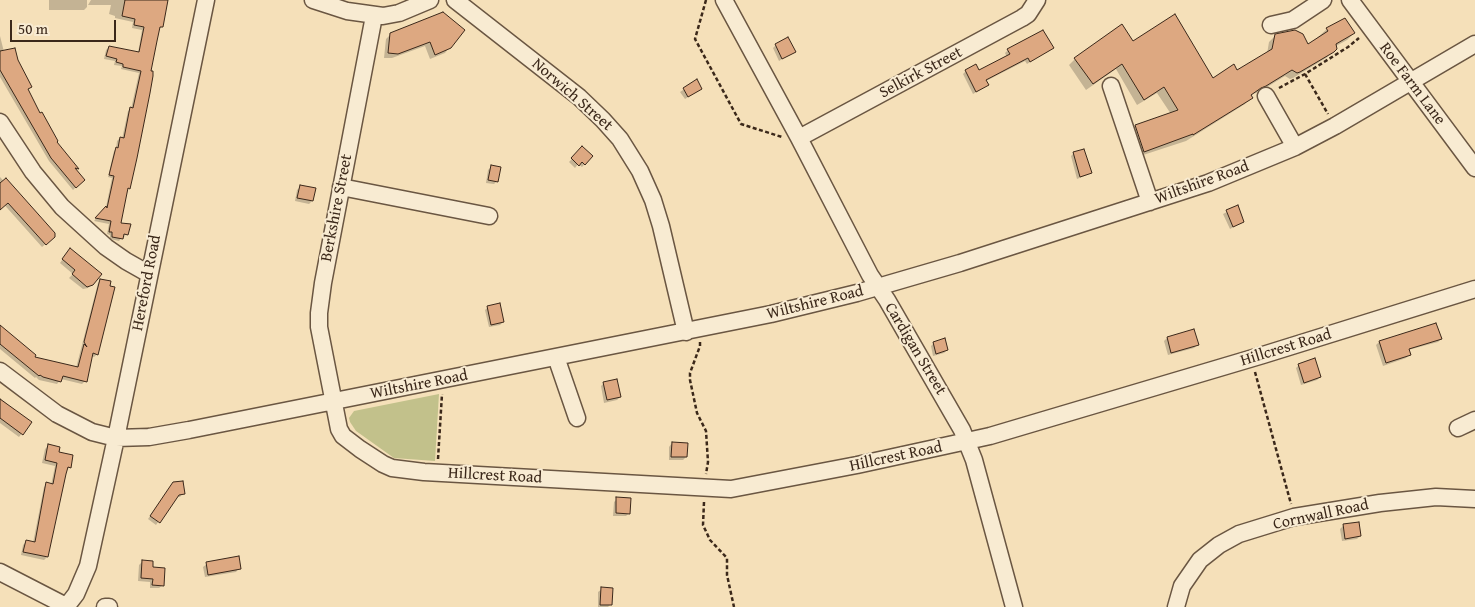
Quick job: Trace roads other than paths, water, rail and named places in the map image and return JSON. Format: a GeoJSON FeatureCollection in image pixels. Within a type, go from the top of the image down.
{"type":"FeatureCollection","features":[{"type":"Feature","properties":{"kind":"street","name":"Hereford Road"},"geometry":{"type":"LineString","coordinates":[[66,606],[76,594],[88,566],[206,0]]}},
{"type":"Feature","properties":{"kind":"street"},"geometry":{"type":"LineString","coordinates":[[312,0],[335,8],[374,16],[399,13],[430,0]]}},
{"type":"Feature","properties":{"kind":"street","name":"Norwich Street"},"geometry":{"type":"LineString","coordinates":[[455,0],[573,91],[596,112],[620,139],[640,171],[653,200],[692,330]]}},
{"type":"Feature","properties":{"kind":"street","name":"Cardigan Street"},"geometry":{"type":"LineString","coordinates":[[724,0],[801,141],[870,275],[956,418],[968,442],[1014,607]]}},
{"type":"Feature","properties":{"kind":"street","name":"Selkirk Street"},"geometry":{"type":"LineString","coordinates":[[801,141],[1022,18],[1028,14],[1037,0]]}},
{"type":"Feature","properties":{"kind":"street"},"geometry":{"type":"LineString","coordinates":[[1271,25],[1284,20],[1294,20],[1324,0]]}},
{"type":"Feature","properties":{"kind":"street","name":"Roe Farm Lane"},"geometry":{"type":"LineString","coordinates":[[1350,0],[1475,168]]}},
{"type":"Feature","properties":{"kind":"street","name":"Berkshire Street"},"geometry":{"type":"LineString","coordinates":[[333,402],[319,327],[319,313],[374,16]]}},
{"type":"Feature","properties":{"kind":"street","name":"Wiltshire Road"},"geometry":{"type":"LineString","coordinates":[[0,371],[57,414],[92,432],[116,438],[149,437],[781,312],[878,287],[1040,238],[1208,183],[1295,147],[1335,126],[1475,44]]}},
{"type":"Feature","properties":{"kind":"street"},"geometry":{"type":"LineString","coordinates":[[1111,86],[1150,202]]}},
{"type":"Feature","properties":{"kind":"street"},"geometry":{"type":"LineString","coordinates":[[1272,92],[1295,147]]}},
{"type":"Feature","properties":{"kind":"street"},"geometry":{"type":"LineString","coordinates":[[0,122],[37,177],[62,207],[106,247],[126,262],[149,274]]}},
{"type":"Feature","properties":{"kind":"street"},"geometry":{"type":"LineString","coordinates":[[341,187],[489,216]]}},
{"type":"Feature","properties":{"kind":"street","name":"Hillcrest Road"},"geometry":{"type":"LineString","coordinates":[[333,402],[339,429],[343,436],[382,464],[392,468],[437,473],[731,489],[968,442],[1475,289]]}},
{"type":"Feature","properties":{"kind":"street"},"geometry":{"type":"LineString","coordinates":[[556,357],[577,418]]}},
{"type":"Feature","properties":{"kind":"street"},"geometry":{"type":"LineString","coordinates":[[1458,428],[1475,420]]}},
{"type":"Feature","properties":{"kind":"street","name":"Cornwall Road"},"geometry":{"type":"LineString","coordinates":[[1176,607],[1182,586],[1200,560],[1219,545],[1239,534],[1294,517],[1389,502],[1436,497],[1475,499]]}},
{"type":"Feature","properties":{"kind":"street"},"geometry":{"type":"LineString","coordinates":[[0,572],[66,606]]}}]}
